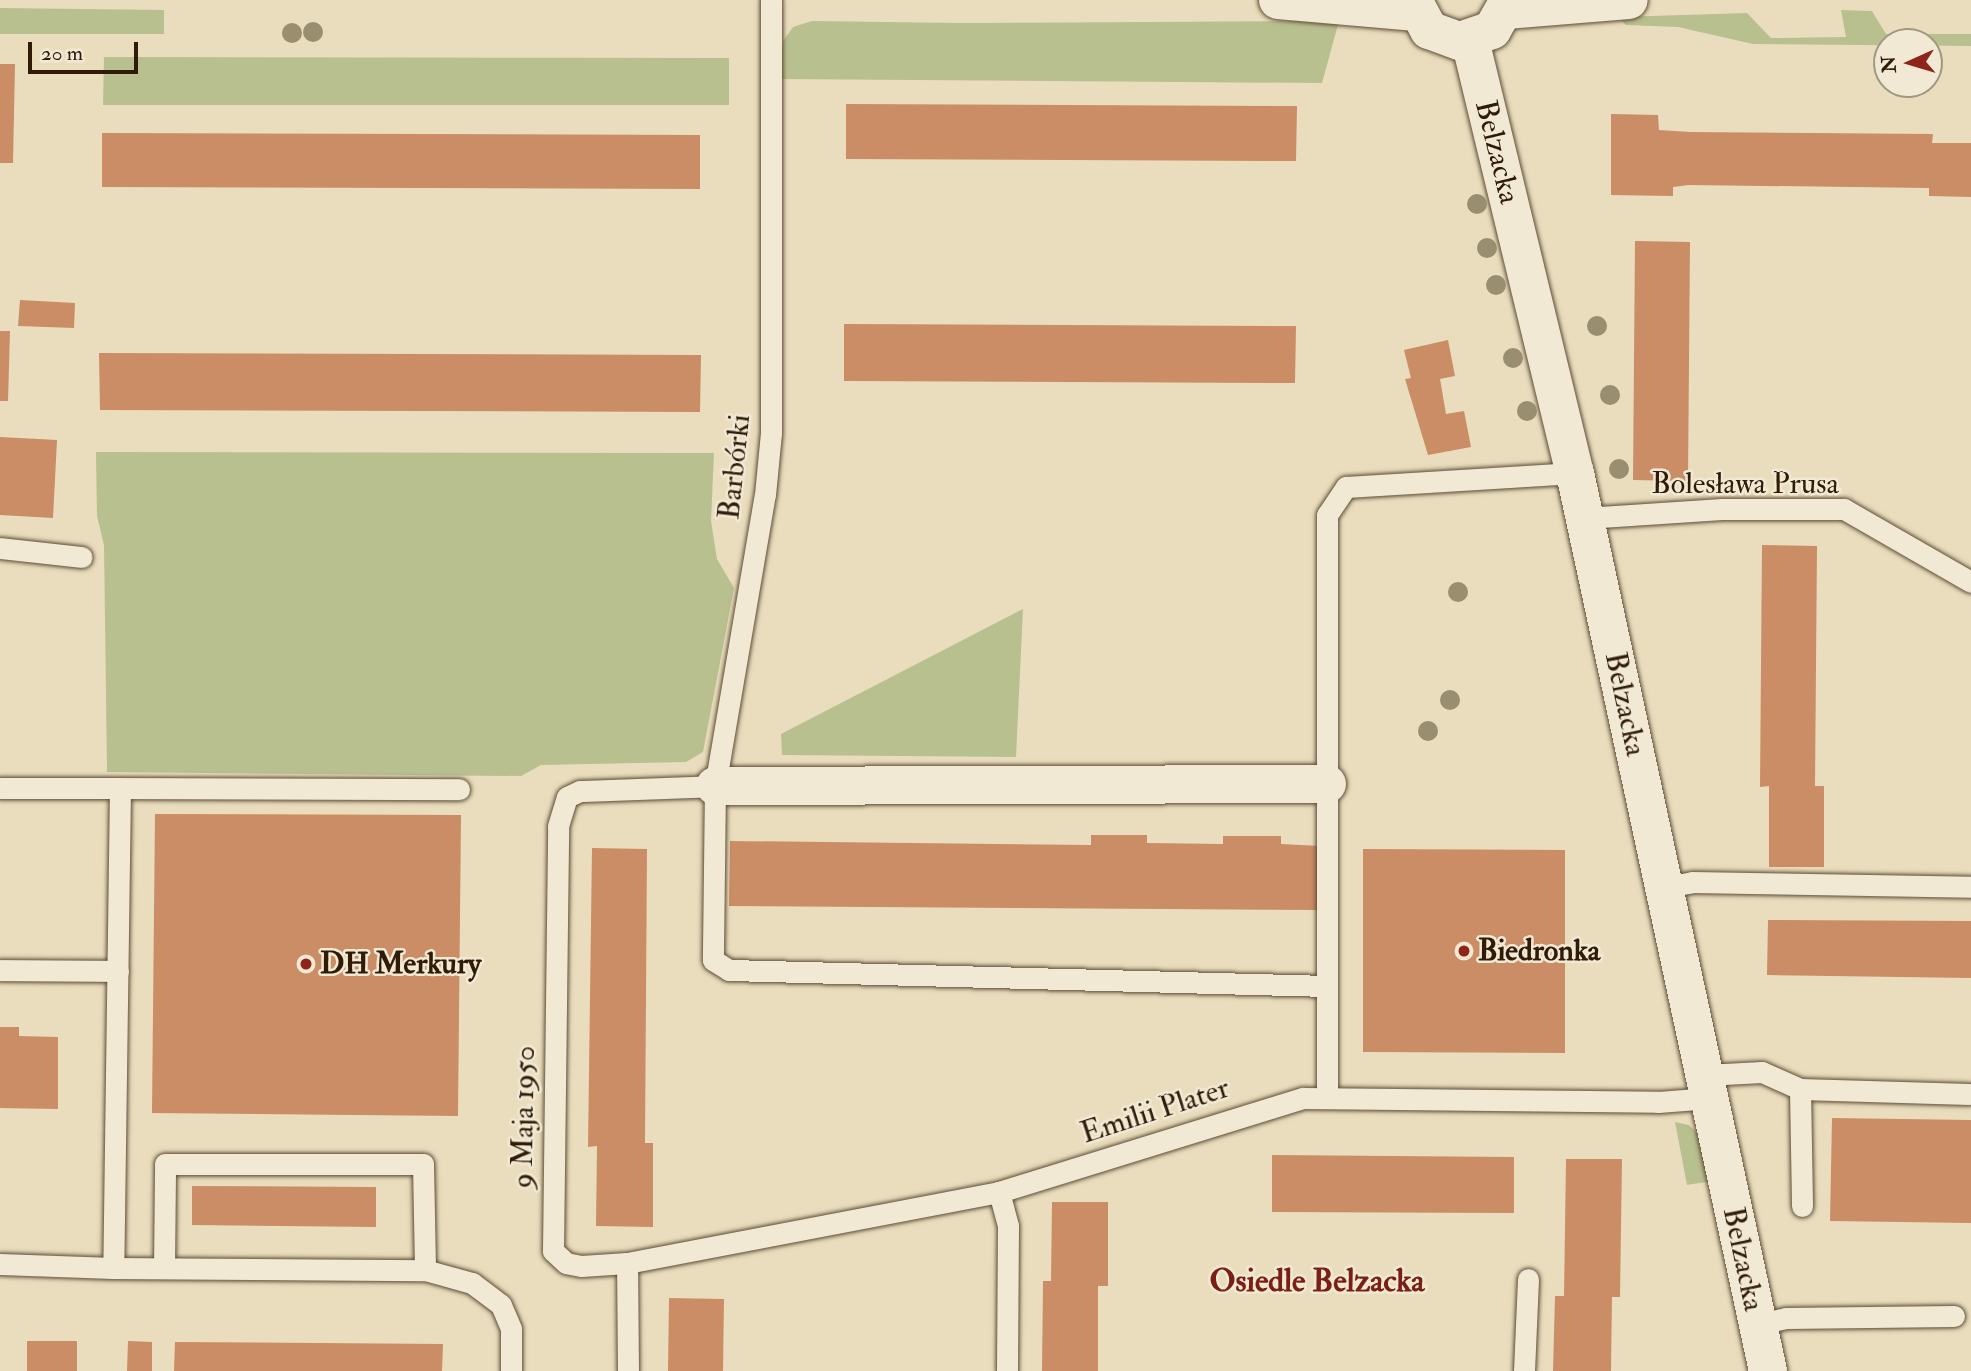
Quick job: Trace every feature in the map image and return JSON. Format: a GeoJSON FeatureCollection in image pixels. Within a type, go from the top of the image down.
{"type":"FeatureCollection","features":[{"type":"Feature","properties":{"kind":"street"},"geometry":{"type":"LineString","coordinates":[[1278,0],[1415,6],[1438,36],[1470,40],[1492,30],[1507,5],[1629,0]]}},
{"type":"Feature","properties":{"kind":"street","name":"Belzacka"},"geometry":{"type":"LineString","coordinates":[[1470,40],[1575,472],[1768,1371]]}},
{"type":"Feature","properties":{"kind":"street"},"geometry":{"type":"LineString","coordinates":[[715,786],[1327,784]]}},
{"type":"Feature","properties":{"kind":"lane","name":"Barbórki"},"geometry":{"type":"LineString","coordinates":[[771,0],[771,433],[765,495],[715,786],[713,960],[729,970],[1327,986]]}},
{"type":"Feature","properties":{"kind":"lane"},"geometry":{"type":"LineString","coordinates":[[1327,1097],[1327,514],[1346,487],[1575,472]]}},
{"type":"Feature","properties":{"kind":"lane","name":"Bolesława Prusa"},"geometry":{"type":"LineString","coordinates":[[1585,518],[1722,509],[1843,509],[1971,582]]}},
{"type":"Feature","properties":{"kind":"lane"},"geometry":{"type":"LineString","coordinates":[[0,548],[82,557]]}},
{"type":"Feature","properties":{"kind":"lane","name":"9 Maja 1950"},"geometry":{"type":"LineString","coordinates":[[627,1263],[581,1266],[566,1263],[553,1251],[558,826],[567,797],[599,789],[715,786]]}},
{"type":"Feature","properties":{"kind":"lane"},"geometry":{"type":"LineString","coordinates":[[0,788],[459,789]]}},
{"type":"Feature","properties":{"kind":"lane"},"geometry":{"type":"LineString","coordinates":[[113,1268],[120,788]]}},
{"type":"Feature","properties":{"kind":"lane"},"geometry":{"type":"LineString","coordinates":[[1665,887],[1692,882],[1971,887]]}},
{"type":"Feature","properties":{"kind":"lane"},"geometry":{"type":"LineString","coordinates":[[0,970],[118,971]]}},
{"type":"Feature","properties":{"kind":"lane","name":"Emilii Plater"},"geometry":{"type":"LineString","coordinates":[[627,1263],[999,1192],[1283,1102],[1327,1097],[1658,1102],[1762,1072],[1800,1089]]}},
{"type":"Feature","properties":{"kind":"lane"},"geometry":{"type":"LineString","coordinates":[[1802,1206],[1800,1089],[1969,1094]]}},
{"type":"Feature","properties":{"kind":"lane"},"geometry":{"type":"LineString","coordinates":[[164,1268],[165,1164],[423,1164],[425,1269]]}},
{"type":"Feature","properties":{"kind":"lane"},"geometry":{"type":"LineString","coordinates":[[999,1192],[1008,1226],[1007,1371]]}},
{"type":"Feature","properties":{"kind":"lane"},"geometry":{"type":"LineString","coordinates":[[627,1263],[628,1371]]}},
{"type":"Feature","properties":{"kind":"lane"},"geometry":{"type":"LineString","coordinates":[[0,1264],[113,1268],[425,1269],[472,1283],[501,1305],[511,1329],[511,1371]]}},
{"type":"Feature","properties":{"kind":"lane"},"geometry":{"type":"LineString","coordinates":[[1524,1371],[1528,1279]]}},
{"type":"Feature","properties":{"kind":"lane"},"geometry":{"type":"LineString","coordinates":[[1758,1324],[1786,1318],[1954,1316]]}},
{"type":"Feature","properties":{"kind":"green space"},"geometry":{"type":"Polygon","coordinates":[[[0,8],[164,10],[164,34],[0,34],[0,8]]]}},
{"type":"Feature","properties":{"kind":"green space"},"geometry":{"type":"Polygon","coordinates":[[[1841,10],[1872,11],[1882,28],[1873,28],[1873,45],[1753,44],[1678,27],[1626,25],[1618,17],[1747,13],[1771,38],[1846,37],[1841,10]]]}},
{"type":"Feature","properties":{"kind":"green space"},"geometry":{"type":"Polygon","coordinates":[[[812,21],[1339,21],[1322,83],[779,79],[783,41],[793,27],[812,21]]]}},
{"type":"Feature","properties":{"kind":"green space"},"geometry":{"type":"Polygon","coordinates":[[[1943,34],[1971,34],[1971,46],[1943,46],[1943,34]]]}},
{"type":"Feature","properties":{"kind":"green space"},"geometry":{"type":"Polygon","coordinates":[[[104,57],[729,58],[729,105],[103,105],[104,57]]]}},
{"type":"Feature","properties":{"kind":"green space"},"geometry":{"type":"Polygon","coordinates":[[[96,452],[714,453],[711,521],[717,559],[734,588],[703,752],[686,762],[541,765],[521,776],[107,772],[104,545],[97,516],[96,452]]]}},
{"type":"Feature","properties":{"kind":"green space"},"geometry":{"type":"Polygon","coordinates":[[[1023,609],[1016,757],[782,755],[781,734],[1023,609]]]}},
{"type":"Feature","properties":{"kind":"green space"},"geometry":{"type":"Polygon","coordinates":[[[1675,1122],[1689,1125],[1701,1137],[1712,1181],[1687,1185],[1675,1122]]]}},
{"type":"Feature","properties":{"kind":"building"},"geometry":{"type":"Polygon","coordinates":[[[0,64],[15,64],[13,163],[0,163],[0,64]]]}},
{"type":"Feature","properties":{"kind":"building"},"geometry":{"type":"Polygon","coordinates":[[[846,104],[1297,106],[1296,161],[846,159],[846,104]]]}},
{"type":"Feature","properties":{"kind":"building"},"geometry":{"type":"Polygon","coordinates":[[[1611,114],[1658,115],[1659,130],[1690,132],[1933,134],[1932,143],[1971,143],[1971,197],[1929,196],[1929,188],[1689,185],[1673,187],[1673,196],[1611,195],[1611,114]]]}},
{"type":"Feature","properties":{"kind":"building"},"geometry":{"type":"Polygon","coordinates":[[[102,133],[700,135],[700,189],[102,187],[102,133]]]}},
{"type":"Feature","properties":{"kind":"building"},"geometry":{"type":"Polygon","coordinates":[[[1635,241],[1690,242],[1688,481],[1633,480],[1635,241]]]}},
{"type":"Feature","properties":{"kind":"building"},"geometry":{"type":"Polygon","coordinates":[[[20,300],[75,303],[74,328],[18,326],[20,300]]]}},
{"type":"Feature","properties":{"kind":"building"},"geometry":{"type":"Polygon","coordinates":[[[844,324],[1296,326],[1295,383],[844,381],[844,324]]]}},
{"type":"Feature","properties":{"kind":"building"},"geometry":{"type":"Polygon","coordinates":[[[0,331],[10,331],[8,401],[0,401],[0,331]]]}},
{"type":"Feature","properties":{"kind":"building"},"geometry":{"type":"Polygon","coordinates":[[[1448,340],[1455,376],[1440,379],[1446,414],[1464,411],[1471,447],[1428,455],[1405,379],[1411,378],[1404,350],[1448,340]]]}},
{"type":"Feature","properties":{"kind":"building"},"geometry":{"type":"Polygon","coordinates":[[[99,353],[701,355],[700,412],[100,410],[99,353]]]}},
{"type":"Feature","properties":{"kind":"building"},"geometry":{"type":"Polygon","coordinates":[[[0,437],[57,440],[53,518],[0,515],[0,437]]]}},
{"type":"Feature","properties":{"kind":"building"},"geometry":{"type":"Polygon","coordinates":[[[1762,545],[1817,546],[1815,786],[1824,786],[1824,867],[1769,867],[1769,786],[1760,787],[1762,545]]]}},
{"type":"Feature","properties":{"kind":"building","name":"DH Merkury"},"geometry":{"type":"Polygon","coordinates":[[[155,814],[461,815],[458,1116],[152,1113],[155,814]]]}},
{"type":"Feature","properties":{"kind":"building"},"geometry":{"type":"Polygon","coordinates":[[[1091,835],[1147,835],[1147,843],[1223,844],[1223,836],[1281,836],[1281,844],[1320,846],[1319,910],[729,906],[730,841],[1091,845],[1091,835]]]}},
{"type":"Feature","properties":{"kind":"building"},"geometry":{"type":"Polygon","coordinates":[[[592,848],[647,849],[645,1143],[653,1143],[653,1227],[596,1226],[597,1146],[588,1147],[592,848]]]}},
{"type":"Feature","properties":{"kind":"building","name":"Biedronka"},"geometry":{"type":"Polygon","coordinates":[[[1363,849],[1565,850],[1565,1053],[1363,1052],[1363,849]]]}},
{"type":"Feature","properties":{"kind":"building"},"geometry":{"type":"Polygon","coordinates":[[[1768,920],[1971,921],[1971,978],[1767,975],[1768,920]]]}},
{"type":"Feature","properties":{"kind":"building"},"geometry":{"type":"Polygon","coordinates":[[[0,1027],[19,1027],[19,1036],[58,1037],[58,1109],[0,1108],[0,1027]]]}},
{"type":"Feature","properties":{"kind":"building"},"geometry":{"type":"Polygon","coordinates":[[[1832,1118],[1971,1120],[1971,1223],[1830,1221],[1832,1118]]]}},
{"type":"Feature","properties":{"kind":"building"},"geometry":{"type":"Polygon","coordinates":[[[1272,1155],[1514,1157],[1514,1213],[1272,1212],[1272,1155]]]}},
{"type":"Feature","properties":{"kind":"building"},"geometry":{"type":"Polygon","coordinates":[[[1566,1159],[1622,1159],[1620,1297],[1612,1297],[1611,1371],[1553,1371],[1555,1296],[1564,1296],[1566,1159]]]}},
{"type":"Feature","properties":{"kind":"building"},"geometry":{"type":"Polygon","coordinates":[[[192,1186],[376,1187],[376,1227],[192,1225],[192,1186]]]}},
{"type":"Feature","properties":{"kind":"building"},"geometry":{"type":"Polygon","coordinates":[[[1052,1202],[1108,1202],[1108,1286],[1098,1286],[1098,1371],[1042,1371],[1043,1281],[1051,1281],[1052,1202]]]}},
{"type":"Feature","properties":{"kind":"building"},"geometry":{"type":"Polygon","coordinates":[[[669,1298],[724,1299],[723,1371],[668,1371],[669,1298]]]}},
{"type":"Feature","properties":{"kind":"building"},"geometry":{"type":"Polygon","coordinates":[[[27,1341],[77,1341],[77,1371],[27,1371],[27,1341]]]}},
{"type":"Feature","properties":{"kind":"building"},"geometry":{"type":"Polygon","coordinates":[[[128,1341],[152,1342],[152,1371],[127,1371],[128,1341]]]}},
{"type":"Feature","properties":{"kind":"building"},"geometry":{"type":"Polygon","coordinates":[[[175,1342],[443,1344],[442,1371],[174,1371],[175,1342]]]}},
{"type":"Feature","properties":{"kind":"place","name":"Biedronka"},"geometry":{"type":"Point","coordinates":[1464,951]}},
{"type":"Feature","properties":{"kind":"place","name":"DH Merkury"},"geometry":{"type":"Point","coordinates":[306,964]}},
{"type":"Feature","properties":{"kind":"district","name":"Osiedle Belzacka"},"geometry":{"type":"Point","coordinates":[1317,1281]}}]}
